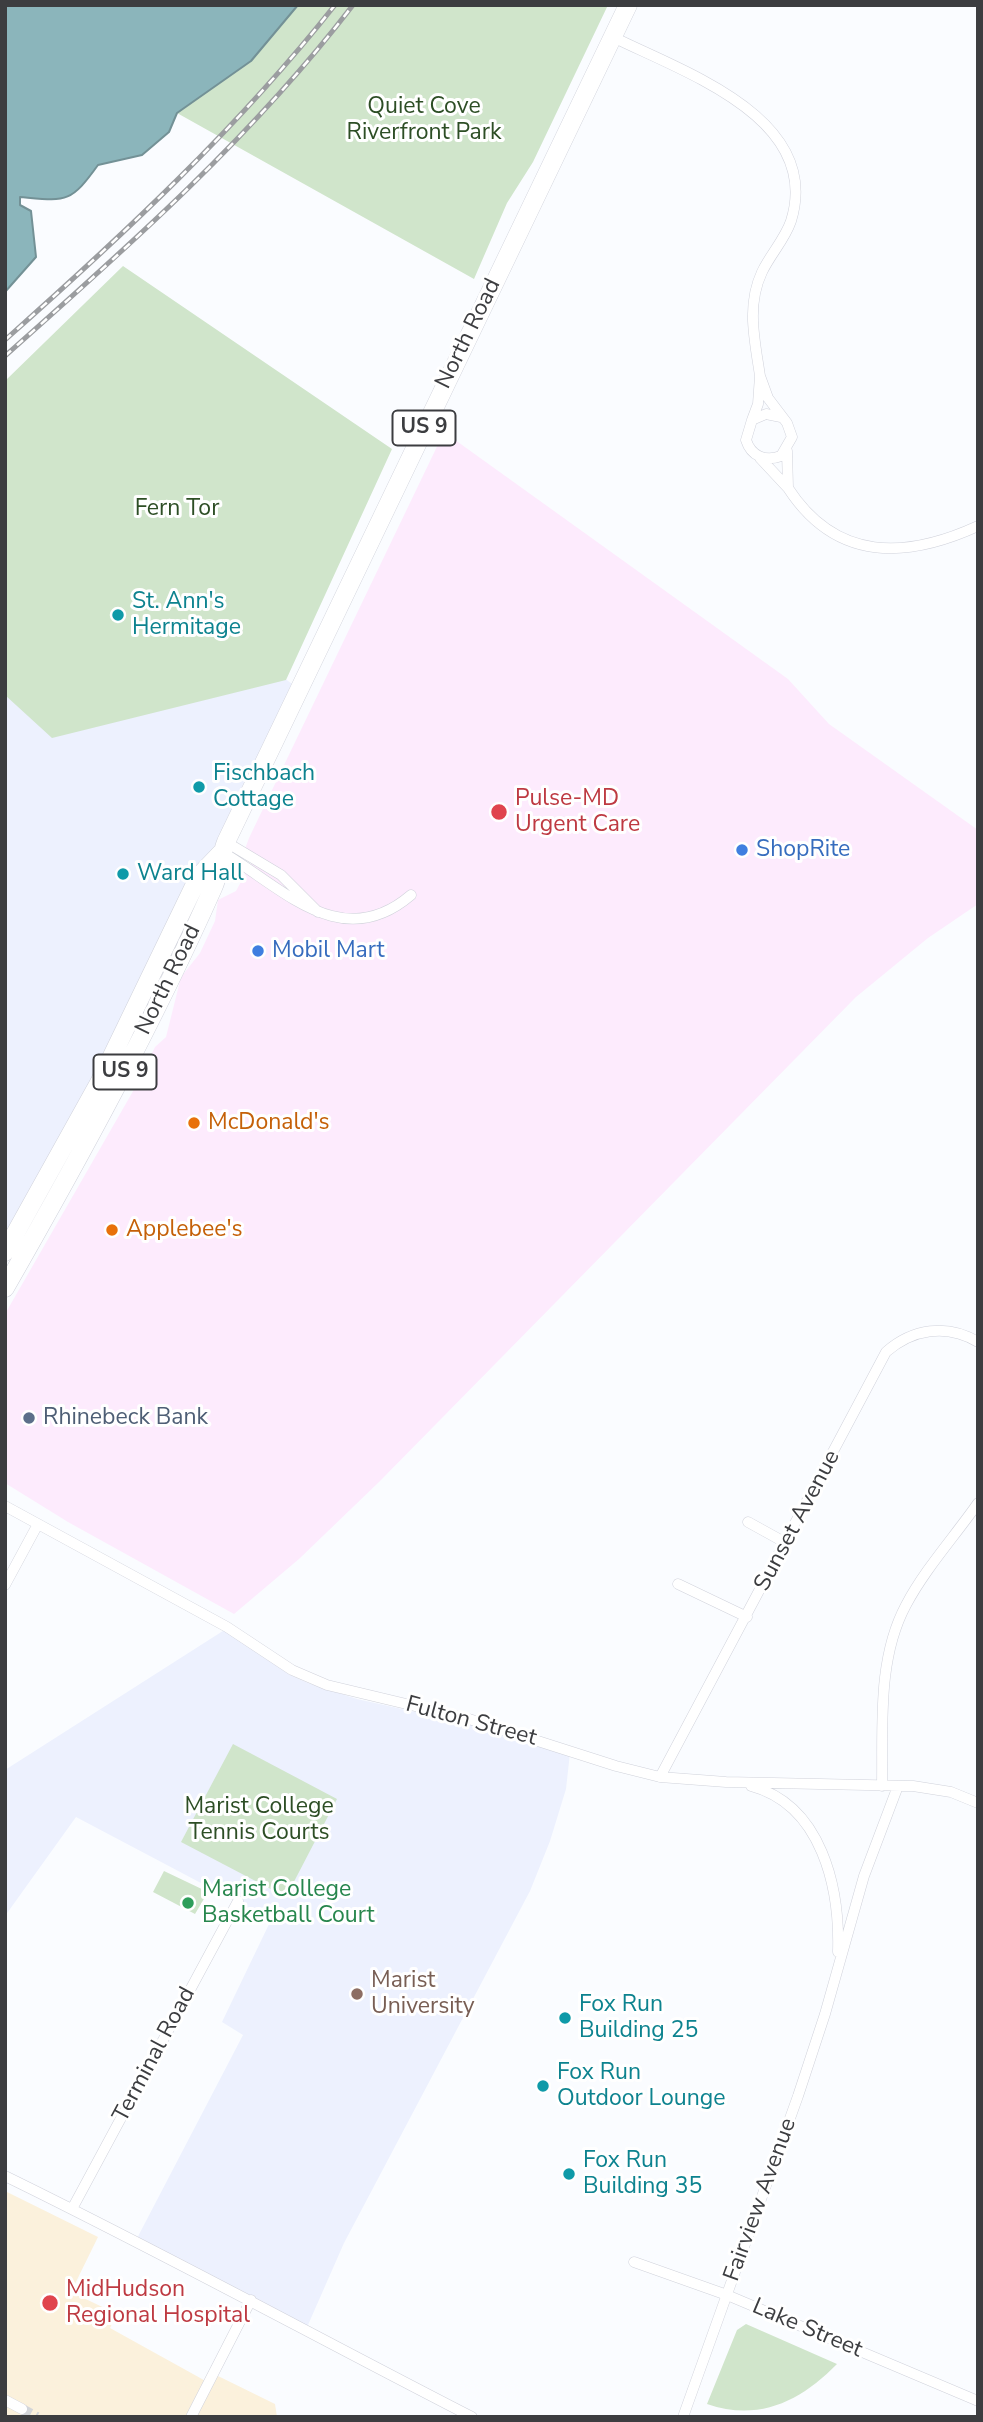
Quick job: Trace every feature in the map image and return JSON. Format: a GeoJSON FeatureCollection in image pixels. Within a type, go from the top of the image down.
{"type":"FeatureCollection","features":[{"type":"Feature","properties":{"kind":"highway","name":"North Road"},"geometry":{"type":"LineString","coordinates":[[5,1288],[127,1067],[215,884],[224,847],[628,5]]}},
{"type":"Feature","properties":{"kind":"highway","name":"North Road"},"geometry":{"type":"LineString","coordinates":[[5,1252],[100,1081],[199,876],[224,847]]}},
{"type":"Feature","properties":{"kind":"street"},"geometry":{"type":"LineString","coordinates":[[613,37],[738,103],[762,120],[787,153],[794,174],[796,199],[790,223],[762,272],[754,294],[751,317],[760,376],[768,398],[790,429],[786,451],[788,488]]}},
{"type":"Feature","properties":{"kind":"street"},"geometry":{"type":"LineString","coordinates":[[760,376],[758,404],[746,440],[753,453],[806,510],[828,528],[870,549],[922,546],[978,526]]}},
{"type":"Feature","properties":{"kind":"street"},"geometry":{"type":"LineString","coordinates":[[752,420],[766,414],[781,417]]}},
{"type":"Feature","properties":{"kind":"street"},"geometry":{"type":"LineString","coordinates":[[759,457],[774,458],[786,451]]}},
{"type":"Feature","properties":{"kind":"street"},"geometry":{"type":"LineString","coordinates":[[224,847],[302,906],[341,918],[369,917],[393,908],[411,895]]}},
{"type":"Feature","properties":{"kind":"street","name":"Sunset Avenue"},"geometry":{"type":"LineString","coordinates":[[660,1777],[886,1352],[901,1339],[928,1331],[952,1331],[978,1342]]}},
{"type":"Feature","properties":{"kind":"street"},"geometry":{"type":"LineString","coordinates":[[882,1786],[884,1690],[893,1637],[906,1604],[978,1503]]}},
{"type":"Feature","properties":{"kind":"street","name":"Fulton Street"},"geometry":{"type":"LineString","coordinates":[[5,1506],[227,1627],[303,1677],[342,1689],[468,1719],[616,1766],[660,1777],[734,1783],[940,1789],[978,1803]]}},
{"type":"Feature","properties":{"kind":"street"},"geometry":{"type":"LineString","coordinates":[[748,1522],[786,1543]]}},
{"type":"Feature","properties":{"kind":"street"},"geometry":{"type":"LineString","coordinates":[[5,1586],[38,1524]]}},
{"type":"Feature","properties":{"kind":"street"},"geometry":{"type":"LineString","coordinates":[[678,1584],[747,1617]]}},
{"type":"Feature","properties":{"kind":"street","name":"Fairview Avenue"},"geometry":{"type":"LineString","coordinates":[[734,1783],[778,1797],[794,1811],[819,1845],[830,1872],[836,1903],[838,1935],[834,1983]]}},
{"type":"Feature","properties":{"kind":"street","name":"Fairview Avenue"},"geometry":{"type":"LineString","coordinates":[[683,2417],[834,1983],[861,1885],[898,1786]]}},
{"type":"Feature","properties":{"kind":"street","name":"Terminal Road"},"geometry":{"type":"LineString","coordinates":[[72,2209],[238,1900]]}},
{"type":"Feature","properties":{"kind":"street"},"geometry":{"type":"LineString","coordinates":[[5,2176],[251,2300],[305,2332],[472,2417]]}},
{"type":"Feature","properties":{"kind":"street","name":"Lake Street"},"geometry":{"type":"LineString","coordinates":[[634,2262],[727,2295],[978,2401]]}},
{"type":"Feature","properties":{"kind":"street"},"geometry":{"type":"LineString","coordinates":[[191,2417],[251,2300]]}},
{"type":"Feature","properties":{"kind":"street"},"geometry":{"type":"LineString","coordinates":[[5,2400],[22,2409]]}},
{"type":"Feature","properties":{"kind":"shaded area"},"geometry":{"type":"Polygon","coordinates":[[[444,432],[788,679],[829,724],[978,830],[978,904],[928,938],[856,997],[379,1482],[299,1559],[234,1614],[68,1522],[5,1483],[5,1314],[132,1093],[155,1047],[166,1037],[181,977],[200,953],[215,921],[218,900],[236,891],[251,863],[245,849],[249,838],[444,432]]]}},
{"type":"Feature","properties":{"kind":"shaded area"},"geometry":{"type":"Polygon","coordinates":[[[5,473],[299,689],[5,1253],[5,473]]]}},
{"type":"Feature","properties":{"kind":"shaded area","name":"Marist University"},"geometry":{"type":"Polygon","coordinates":[[[226,1629],[290,1675],[308,1683],[357,1699],[505,1732],[570,1753],[566,1789],[550,1841],[530,1891],[344,2243],[304,2334],[133,2246],[243,2035],[222,2022],[271,1920],[76,1817],[5,1916],[5,1770],[226,1629]]]}},
{"type":"Feature","properties":{"kind":"shaded area","name":"MidHudson Regional Hospital"},"geometry":{"type":"Polygon","coordinates":[[[5,2191],[98,2237],[71,2292],[117,2314],[110,2328],[211,2384],[216,2375],[275,2404],[277,2417],[5,2417],[5,2191]]]}},
{"type":"Feature","properties":{"kind":"green space","name":"Quiet Cove Riverfront Park"},"geometry":{"type":"Polygon","coordinates":[[[294,5],[608,5],[533,162],[507,203],[474,279],[177,113],[294,5]]]}},
{"type":"Feature","properties":{"kind":"green space","name":"Fern Tor"},"geometry":{"type":"Polygon","coordinates":[[[123,266],[392,449],[286,680],[52,738],[5,695],[5,381],[123,266]]]}},
{"type":"Feature","properties":{"kind":"green space","name":"Marist College Tennis Courts"},"geometry":{"type":"Polygon","coordinates":[[[233,1744],[337,1799],[286,1897],[181,1842],[233,1744]]]}},
{"type":"Feature","properties":{"kind":"green space","name":"Marist College Basketball Court"},"geometry":{"type":"Polygon","coordinates":[[[164,1871],[208,1892],[195,1914],[153,1892],[164,1871]]]}},
{"type":"Feature","properties":{"kind":"green space"},"geometry":{"type":"Polygon","coordinates":[[[746,2324],[837,2364],[809,2388],[778,2405],[744,2411],[707,2404],[737,2330],[746,2324]]]}},
{"type":"Feature","properties":{"kind":"water"},"geometry":{"type":"Polygon","coordinates":[[[5,5],[298,5],[251,61],[177,113],[169,132],[142,155],[98,165],[80,187],[66,197],[20,197],[20,205],[31,211],[36,257],[5,292],[5,5]]]}},
{"type":"Feature","properties":{"kind":"tunnel"},"geometry":{"type":"LineString","coordinates":[[22,2409],[37,2417]]}},
{"type":"Feature","properties":{"kind":"railway"},"geometry":{"type":"LineString","coordinates":[[5,340],[178,180],[259,95],[335,5]]}},
{"type":"Feature","properties":{"kind":"railway"},"geometry":{"type":"LineString","coordinates":[[5,356],[188,189],[273,100],[353,5]]}},
{"type":"Feature","properties":{"kind":"place","name":"St. Ann's Hermitage"},"geometry":{"type":"Point","coordinates":[118,615]}},
{"type":"Feature","properties":{"kind":"place","name":"Fischbach Cottage"},"geometry":{"type":"Point","coordinates":[199,787]}},
{"type":"Feature","properties":{"kind":"place","name":"Pulse-MD Urgent Care"},"geometry":{"type":"Point","coordinates":[499,812]}},
{"type":"Feature","properties":{"kind":"place","name":"ShopRite"},"geometry":{"type":"Point","coordinates":[742,850]}},
{"type":"Feature","properties":{"kind":"place","name":"Ward Hall"},"geometry":{"type":"Point","coordinates":[123,874]}},
{"type":"Feature","properties":{"kind":"place","name":"Mobil Mart"},"geometry":{"type":"Point","coordinates":[258,951]}},
{"type":"Feature","properties":{"kind":"place","name":"McDonald's"},"geometry":{"type":"Point","coordinates":[194,1123]}},
{"type":"Feature","properties":{"kind":"place","name":"Applebee's"},"geometry":{"type":"Point","coordinates":[112,1230]}},
{"type":"Feature","properties":{"kind":"place","name":"Rhinebeck Bank"},"geometry":{"type":"Point","coordinates":[29,1418]}},
{"type":"Feature","properties":{"kind":"place","name":"Marist College Basketball Court"},"geometry":{"type":"Point","coordinates":[188,1903]}},
{"type":"Feature","properties":{"kind":"place","name":"Marist University"},"geometry":{"type":"Point","coordinates":[357,1994]}},
{"type":"Feature","properties":{"kind":"place","name":"Fox Run Building 25"},"geometry":{"type":"Point","coordinates":[565,2018]}},
{"type":"Feature","properties":{"kind":"place","name":"Fox Run Outdoor Lounge"},"geometry":{"type":"Point","coordinates":[543,2086]}},
{"type":"Feature","properties":{"kind":"place","name":"Fox Run Building 35"},"geometry":{"type":"Point","coordinates":[569,2174]}},
{"type":"Feature","properties":{"kind":"place","name":"MidHudson Regional Hospital"},"geometry":{"type":"Point","coordinates":[50,2303]}}]}
